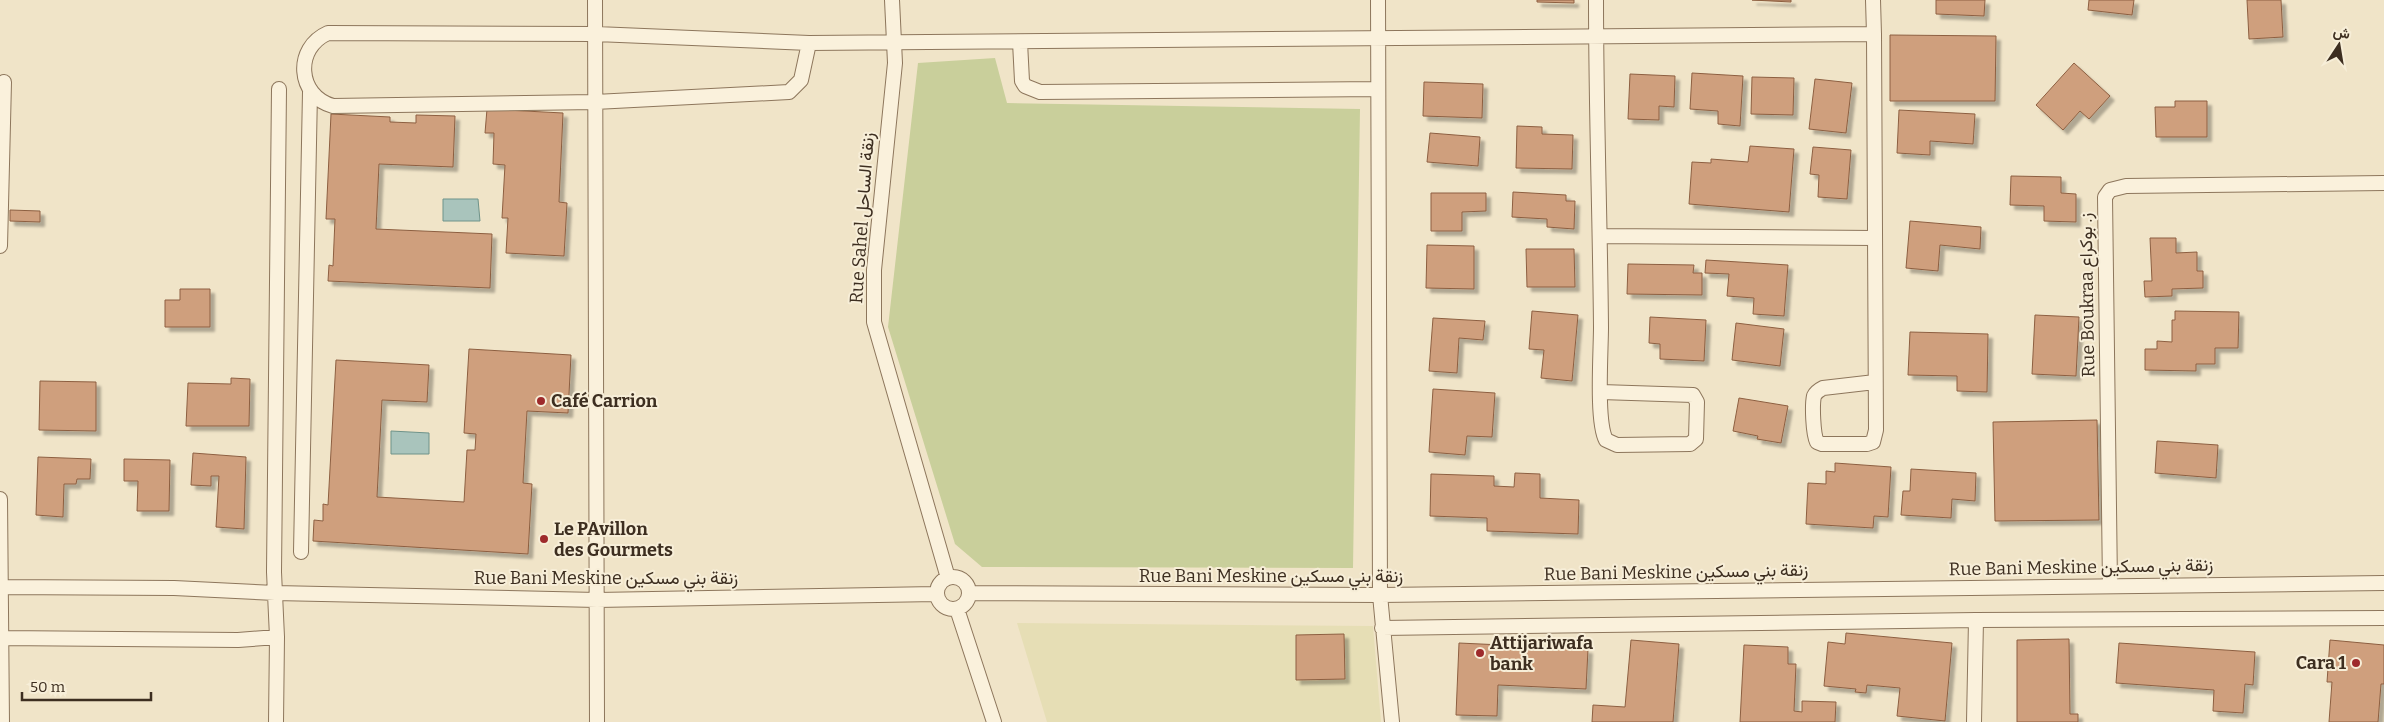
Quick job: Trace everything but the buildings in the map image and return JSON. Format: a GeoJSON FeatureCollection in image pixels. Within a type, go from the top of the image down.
{"type":"FeatureCollection","features":[{"type":"Feature","properties":{"kind":"street"},"geometry":{"type":"LineString","coordinates":[[595,0],[597,722]]}},
{"type":"Feature","properties":{"kind":"street","name":"Rue Sahel زنقة الساحل"},"geometry":{"type":"LineString","coordinates":[[892,0],[895,42],[874,270],[874,322],[948,578]]}},
{"type":"Feature","properties":{"kind":"street"},"geometry":{"type":"LineString","coordinates":[[1378,0],[1380,596],[1392,722]]}},
{"type":"Feature","properties":{"kind":"street"},"geometry":{"type":"LineString","coordinates":[[1596,0],[1600,236],[1601,392],[1602,430],[1606,440],[1617,445],[1690,444],[1696,439],[1697,402],[1692,395],[1601,392]]}},
{"type":"Feature","properties":{"kind":"street"},"geometry":{"type":"LineString","coordinates":[[1873,0],[1876,430],[1873,442],[1867,444],[1822,444],[1817,442],[1814,436],[1814,398],[1817,392],[1823,388],[1875,382]]}},
{"type":"Feature","properties":{"kind":"street"},"geometry":{"type":"LineString","coordinates":[[809,43],[801,80],[789,92],[595,102],[333,106],[315,98],[310,92],[305,78],[308,49],[319,37],[328,33],[596,34],[809,43],[1874,34]]}},
{"type":"Feature","properties":{"kind":"street"},"geometry":{"type":"LineString","coordinates":[[1020,42],[1022,81],[1025,86],[1040,92],[1377,89]]}},
{"type":"Feature","properties":{"kind":"street"},"geometry":{"type":"LineString","coordinates":[[0,246],[4,82]]}},
{"type":"Feature","properties":{"kind":"street"},"geometry":{"type":"LineString","coordinates":[[276,722],[277,637],[275,593],[279,89]]}},
{"type":"Feature","properties":{"kind":"street"},"geometry":{"type":"LineString","coordinates":[[301,552],[310,92]]}},
{"type":"Feature","properties":{"kind":"street","name":"Rue Boukraa ز. بوكراع"},"geometry":{"type":"LineString","coordinates":[[2110,585],[2105,197],[2110,190],[2126,186],[2384,183]]}},
{"type":"Feature","properties":{"kind":"street"},"geometry":{"type":"LineString","coordinates":[[1600,236],[1874,238]]}},
{"type":"Feature","properties":{"kind":"street"},"geometry":{"type":"LineString","coordinates":[[0,499],[2,722]]}},
{"type":"Feature","properties":{"kind":"street"},"geometry":{"type":"LineString","coordinates":[[948,578],[962,580],[966,584],[969,593],[967,602],[957,609],[946,608],[941,605],[936,594],[940,583],[948,578]]}},
{"type":"Feature","properties":{"kind":"street","name":"Rue Bani Meskine زنقة بني مسكين"},"geometry":{"type":"LineString","coordinates":[[969,593],[1380,596],[2110,585],[2384,583]]}},
{"type":"Feature","properties":{"kind":"street","name":"Rue Bani Meskine زنقة بني مسكين"},"geometry":{"type":"LineString","coordinates":[[1,587],[174,588],[275,593],[597,600],[936,594]]}},
{"type":"Feature","properties":{"kind":"street"},"geometry":{"type":"LineString","coordinates":[[957,609],[994,722]]}},
{"type":"Feature","properties":{"kind":"street"},"geometry":{"type":"LineString","coordinates":[[1382,628],[1976,620],[2384,618]]}},
{"type":"Feature","properties":{"kind":"street"},"geometry":{"type":"LineString","coordinates":[[1974,722],[1976,620]]}},
{"type":"Feature","properties":{"kind":"street"},"geometry":{"type":"LineString","coordinates":[[1,638],[238,640],[277,637]]}},
{"type":"Feature","properties":{"kind":"shaded area"},"geometry":{"type":"Polygon","coordinates":[[[1017,623],[1373,626],[1381,722],[1047,722],[1017,623]]]}},
{"type":"Feature","properties":{"kind":"green space"},"geometry":{"type":"Polygon","coordinates":[[[995,58],[1007,103],[1360,109],[1353,568],[982,567],[955,544],[888,327],[918,63],[995,58]]]}},
{"type":"Feature","properties":{"kind":"water"},"geometry":{"type":"Polygon","coordinates":[[[443,199],[478,199],[480,221],[443,221],[443,199]]]}},
{"type":"Feature","properties":{"kind":"water"},"geometry":{"type":"Polygon","coordinates":[[[391,431],[429,433],[429,454],[391,454],[391,431]]]}},
{"type":"Feature","properties":{"kind":"place","name":"Café Carrion"},"geometry":{"type":"Point","coordinates":[541,401]}},
{"type":"Feature","properties":{"kind":"place","name":"Le PAvillon des Gourmets"},"geometry":{"type":"Point","coordinates":[544,539]}},
{"type":"Feature","properties":{"kind":"place","name":"Attijariwafa bank"},"geometry":{"type":"Point","coordinates":[1480,653]}},
{"type":"Feature","properties":{"kind":"place","name":"Cara 1"},"geometry":{"type":"Point","coordinates":[2356,663]}}]}
